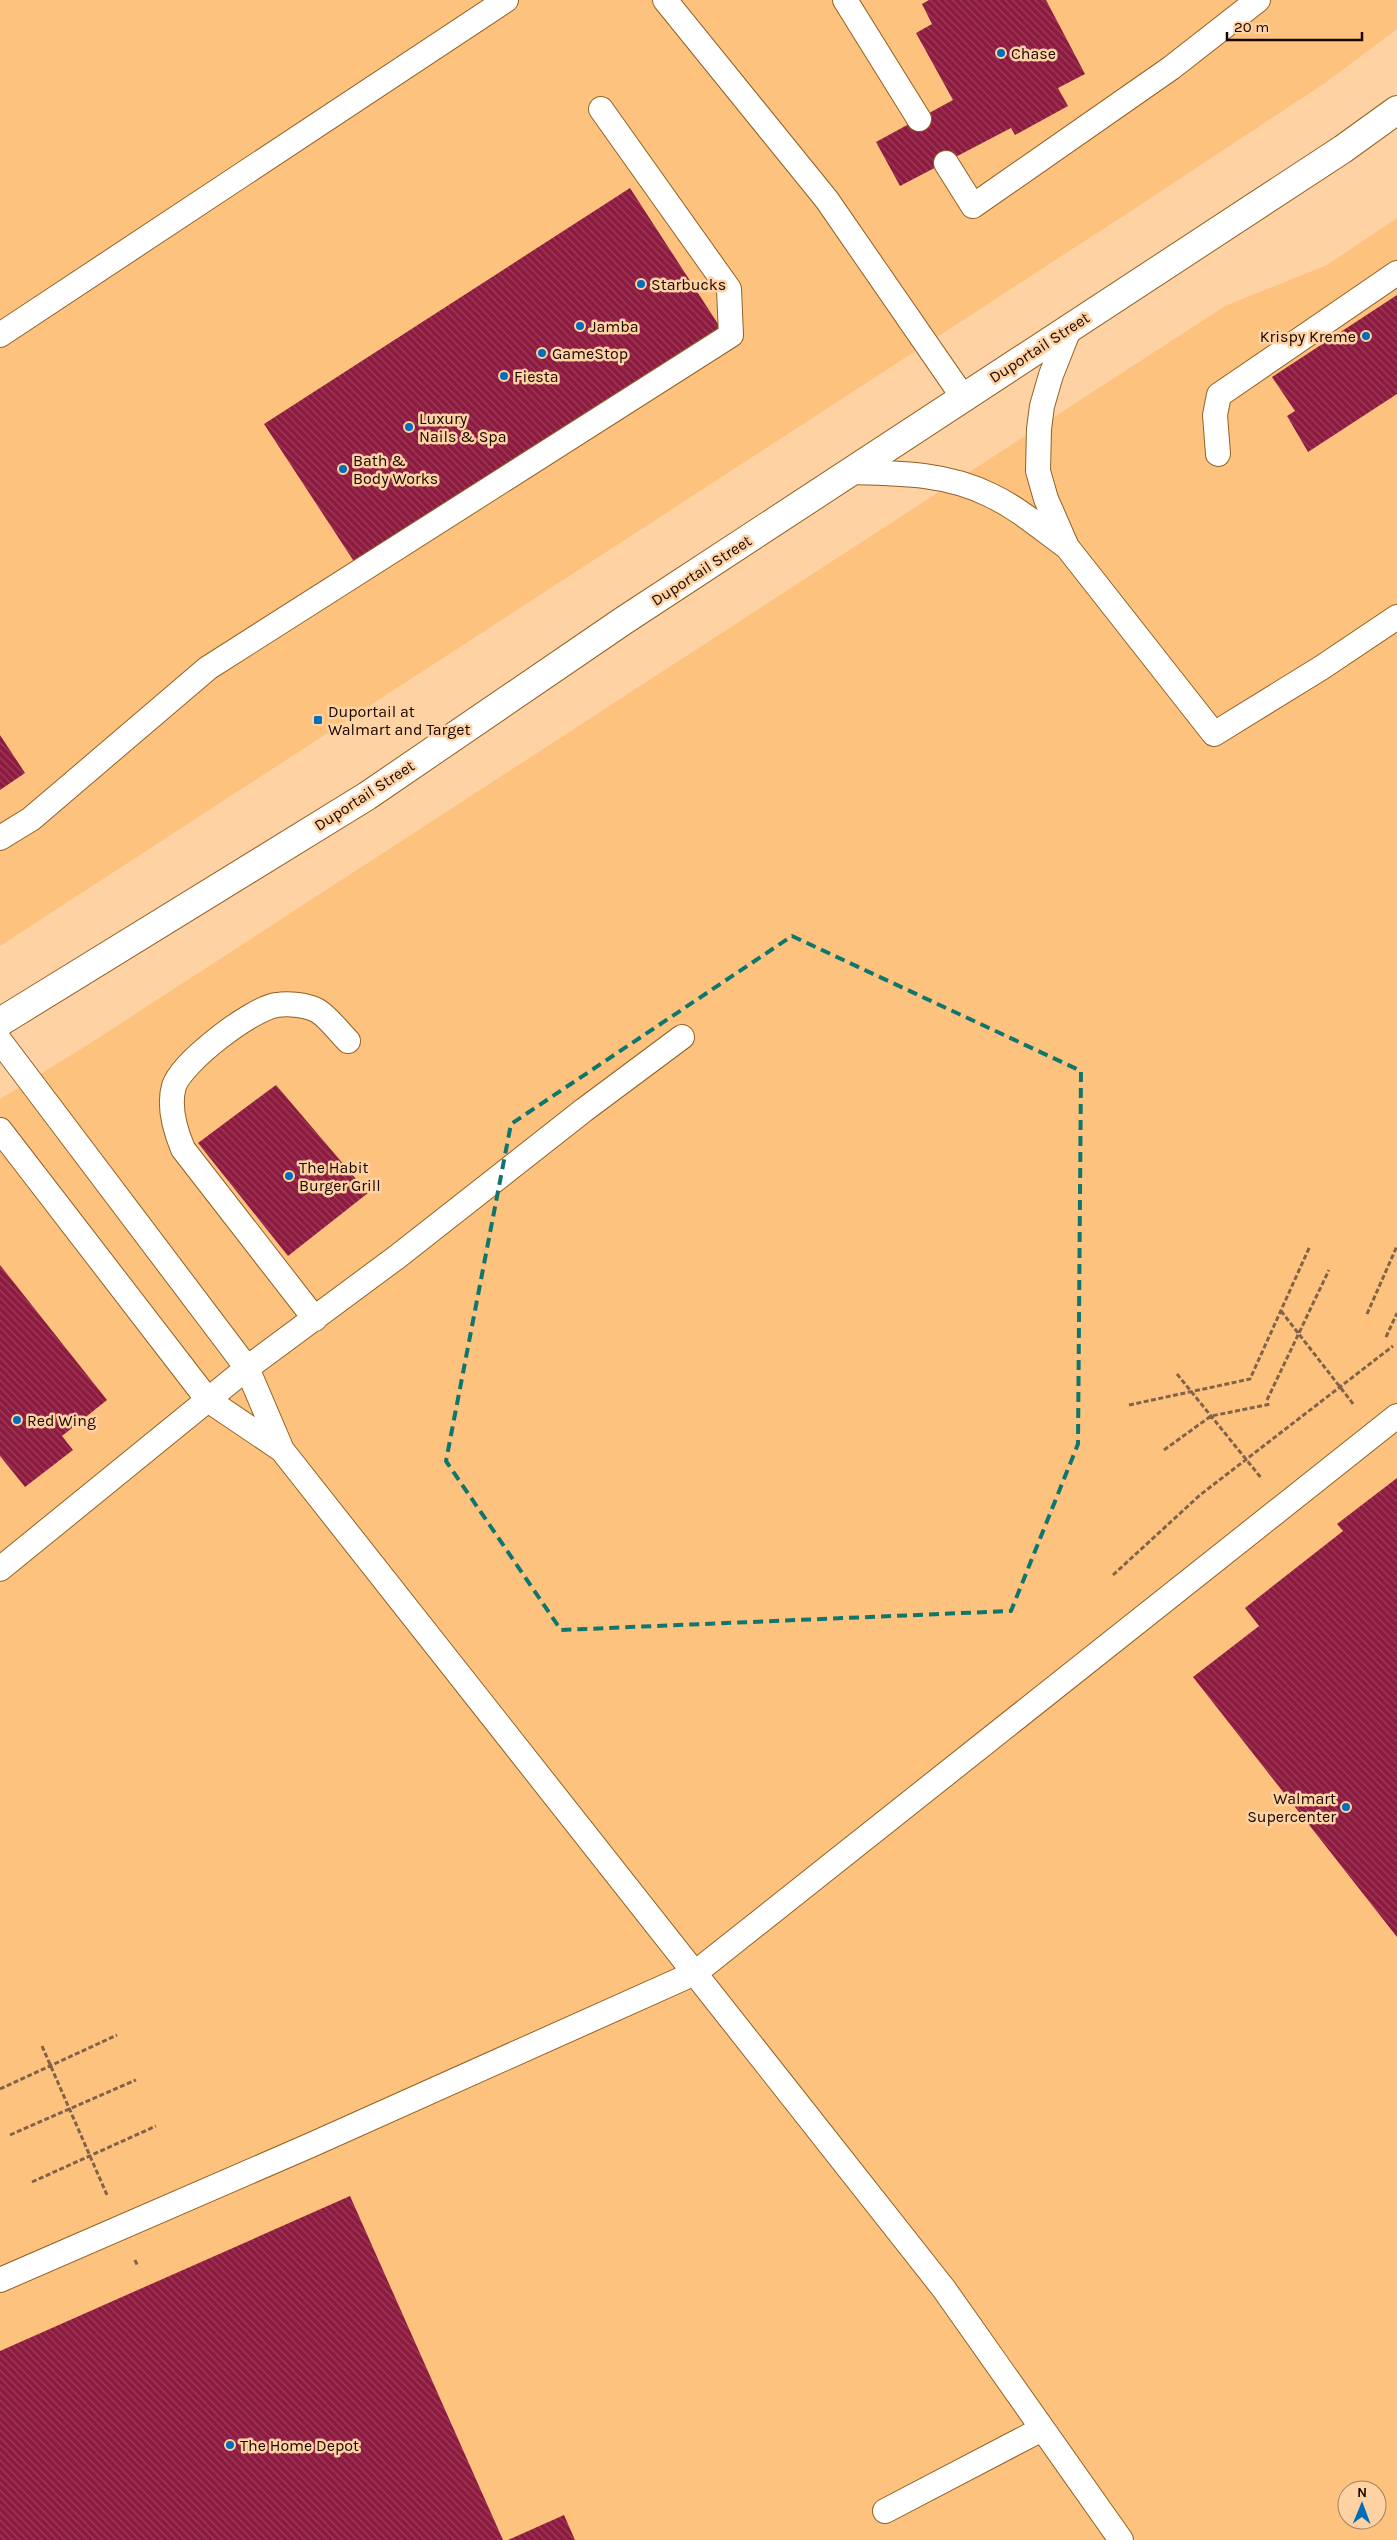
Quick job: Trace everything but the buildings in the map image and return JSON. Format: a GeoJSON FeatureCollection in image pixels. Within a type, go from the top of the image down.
{"type":"FeatureCollection","features":[{"type":"Feature","properties":{"kind":"main road","name":"Duportail Street"},"geometry":{"type":"LineString","coordinates":[[0,1022],[367,796],[623,621],[1343,149],[1397,110]]}},
{"type":"Feature","properties":{"kind":"lane"},"geometry":{"type":"LineString","coordinates":[[0,335],[506,0]]}},
{"type":"Feature","properties":{"kind":"lane"},"geometry":{"type":"LineString","coordinates":[[665,0],[832,207],[963,397]]}},
{"type":"Feature","properties":{"kind":"lane"},"geometry":{"type":"LineString","coordinates":[[844,0],[919,119]]}},
{"type":"Feature","properties":{"kind":"lane"},"geometry":{"type":"LineString","coordinates":[[946,162],[973,206],[1171,68],[1258,0]]}},
{"type":"Feature","properties":{"kind":"lane"},"geometry":{"type":"LineString","coordinates":[[0,838],[31,819],[208,668],[731,335],[728,289],[601,109]]}},
{"type":"Feature","properties":{"kind":"lane"},"geometry":{"type":"LineString","coordinates":[[1218,454],[1214,415],[1219,395],[1397,273]]}},
{"type":"Feature","properties":{"kind":"lane"},"geometry":{"type":"LineString","coordinates":[[1070,327],[1051,375],[1042,406],[1038,472],[1046,498],[1067,547],[1214,734],[1321,668],[1397,617]]}},
{"type":"Feature","properties":{"kind":"lane"},"geometry":{"type":"LineString","coordinates":[[851,472],[909,474],[940,478],[965,485],[989,494],[1006,504],[1067,547]]}},
{"type":"Feature","properties":{"kind":"lane"},"geometry":{"type":"LineString","coordinates":[[315,1318],[183,1149],[175,1125],[172,1102],[174,1086],[181,1072],[195,1056],[259,1010],[277,1004],[295,1005],[318,1011],[348,1041]]}},
{"type":"Feature","properties":{"kind":"lane"},"geometry":{"type":"LineString","coordinates":[[0,1569],[247,1368],[485,1189],[584,1110],[682,1037]]}},
{"type":"Feature","properties":{"kind":"lane"},"geometry":{"type":"LineString","coordinates":[[0,1041],[247,1368],[282,1450],[944,2289],[1121,2540]]}},
{"type":"Feature","properties":{"kind":"lane"},"geometry":{"type":"LineString","coordinates":[[0,1130],[208,1400],[282,1450]]}},
{"type":"Feature","properties":{"kind":"lane"},"geometry":{"type":"LineString","coordinates":[[0,2280],[311,2145],[696,1973],[1397,1416]]}},
{"type":"Feature","properties":{"kind":"lane"},"geometry":{"type":"LineString","coordinates":[[885,2511],[1042,2429]]}},
{"type":"Feature","properties":{"kind":"path"},"geometry":{"type":"LineString","coordinates":[[1129,1405],[1250,1379],[1310,1246]]}},
{"type":"Feature","properties":{"kind":"path"},"geometry":{"type":"LineString","coordinates":[[1367,1314],[1397,1246]]}},
{"type":"Feature","properties":{"kind":"path"},"geometry":{"type":"LineString","coordinates":[[1267,1400],[1329,1270]]}},
{"type":"Feature","properties":{"kind":"path"},"geometry":{"type":"LineString","coordinates":[[1281,1311],[1376,1433]]}},
{"type":"Feature","properties":{"kind":"path"},"geometry":{"type":"LineString","coordinates":[[1386,1337],[1397,1313]]}},
{"type":"Feature","properties":{"kind":"path"},"geometry":{"type":"LineString","coordinates":[[1113,1575],[1200,1495],[1393,1346]]}},
{"type":"Feature","properties":{"kind":"path"},"geometry":{"type":"LineString","coordinates":[[1178,1374],[1284,1506]]}},
{"type":"Feature","properties":{"kind":"path"},"geometry":{"type":"LineString","coordinates":[[1164,1450],[1211,1416],[1270,1404]]}},
{"type":"Feature","properties":{"kind":"path"},"geometry":{"type":"LineString","coordinates":[[0,2088],[117,2035]]}},
{"type":"Feature","properties":{"kind":"path"},"geometry":{"type":"LineString","coordinates":[[42,2046],[138,2267]]}},
{"type":"Feature","properties":{"kind":"path"},"geometry":{"type":"LineString","coordinates":[[10,2135],[136,2080]]}},
{"type":"Feature","properties":{"kind":"path"},"geometry":{"type":"LineString","coordinates":[[32,2182],[156,2126]]}},
{"type":"Feature","properties":{"kind":"highlighted area"},"geometry":{"type":"Polygon","coordinates":[[[792,936],[1081,1071],[1078,1444],[1011,1611],[561,1630],[446,1461],[511,1124],[792,936]]]}},
{"type":"Feature","properties":{"kind":"shaded area"},"geometry":{"type":"Polygon","coordinates":[[[0,0],[1397,0],[1397,29],[1325,83],[1134,209],[0,946],[0,0]]]}},
{"type":"Feature","properties":{"kind":"shaded area"},"geometry":{"type":"Polygon","coordinates":[[[1397,218],[1397,2540],[0,2540],[0,1099],[89,1044],[1225,306],[1327,265],[1397,218]]]}},
{"type":"Feature","properties":{"kind":"place","name":"Chase"},"geometry":{"type":"Point","coordinates":[1001,53]}},
{"type":"Feature","properties":{"kind":"place","name":"Starbucks"},"geometry":{"type":"Point","coordinates":[641,284]}},
{"type":"Feature","properties":{"kind":"place","name":"Jamba"},"geometry":{"type":"Point","coordinates":[580,326]}},
{"type":"Feature","properties":{"kind":"place","name":"Krispy Kreme"},"geometry":{"type":"Point","coordinates":[1366,336]}},
{"type":"Feature","properties":{"kind":"place","name":"GameStop"},"geometry":{"type":"Point","coordinates":[542,353]}},
{"type":"Feature","properties":{"kind":"place","name":"Fiesta"},"geometry":{"type":"Point","coordinates":[504,376]}},
{"type":"Feature","properties":{"kind":"place","name":"Luxury Nails & Spa"},"geometry":{"type":"Point","coordinates":[409,427]}},
{"type":"Feature","properties":{"kind":"place","name":"Bath & Body Works"},"geometry":{"type":"Point","coordinates":[343,469]}},
{"type":"Feature","properties":{"kind":"place","name":"Duportail at Walmart and Target"},"geometry":{"type":"Point","coordinates":[318,720]}},
{"type":"Feature","properties":{"kind":"place","name":"The Habit Burger Grill"},"geometry":{"type":"Point","coordinates":[289,1176]}},
{"type":"Feature","properties":{"kind":"place","name":"Red Wing"},"geometry":{"type":"Point","coordinates":[17,1420]}},
{"type":"Feature","properties":{"kind":"place","name":"Walmart Supercenter"},"geometry":{"type":"Point","coordinates":[1346,1807]}},
{"type":"Feature","properties":{"kind":"place","name":"The Home Depot"},"geometry":{"type":"Point","coordinates":[230,2445]}}]}
